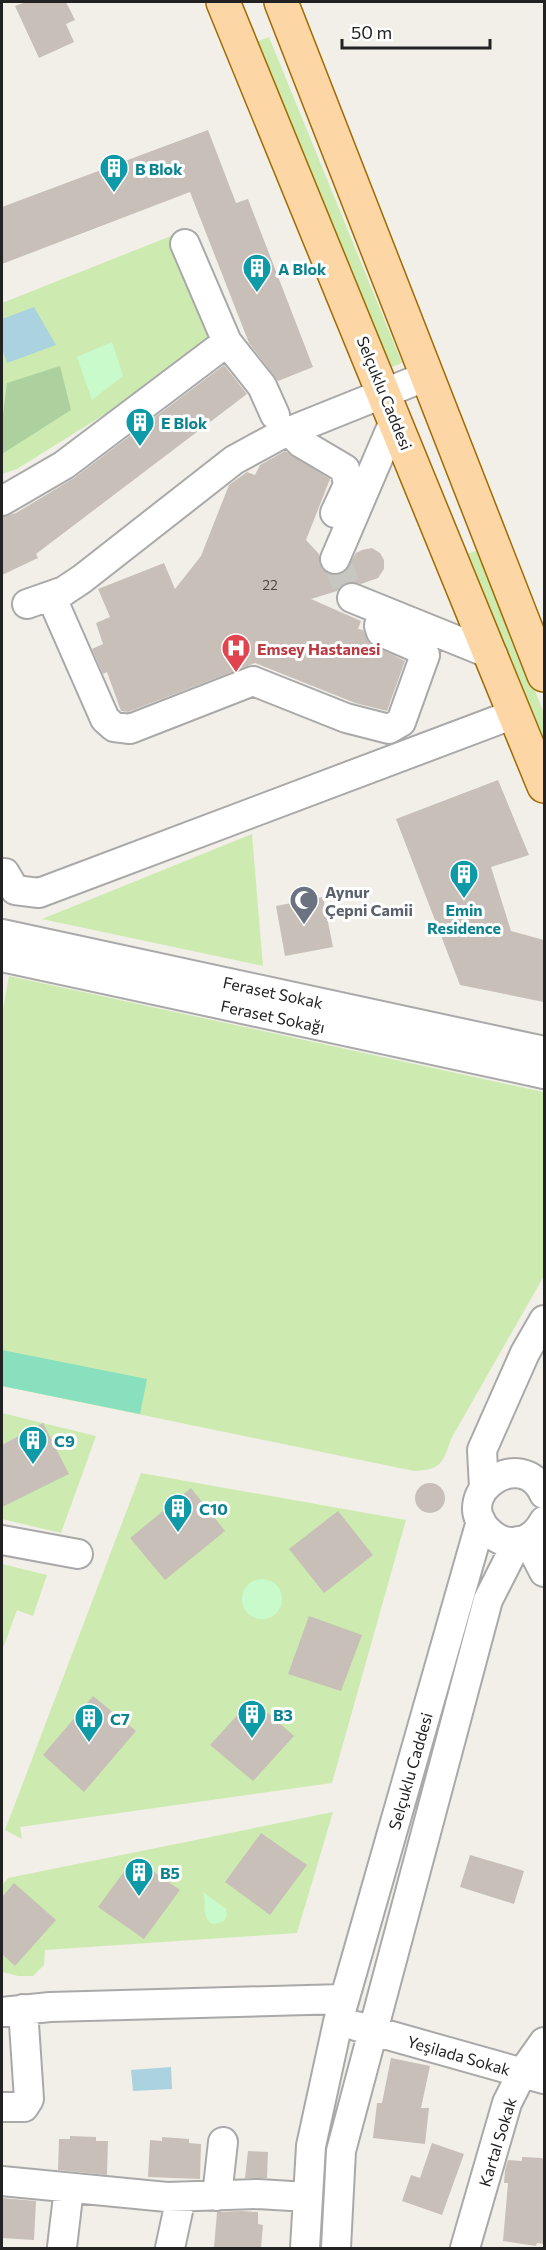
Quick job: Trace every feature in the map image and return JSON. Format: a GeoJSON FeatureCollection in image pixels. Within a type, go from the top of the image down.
{"type":"FeatureCollection","features":[{"type":"Feature","properties":{"kind":"main road","name":"Selçuklu Caddesi"},"geometry":{"type":"LineString","coordinates":[[223,2],[493,656],[544,786]]}},
{"type":"Feature","properties":{"kind":"main road"},"geometry":{"type":"LineString","coordinates":[[281,2],[427,376],[542,661]]}},
{"type":"Feature","properties":{"kind":"street"},"geometry":{"type":"LineString","coordinates":[[185,244],[227,342],[262,386],[282,423],[301,443],[345,469],[348,485],[332,520],[339,548],[390,405]]}},
{"type":"Feature","properties":{"kind":"street"},"geometry":{"type":"LineString","coordinates":[[2,501],[64,465],[227,342]]}},
{"type":"Feature","properties":{"kind":"street"},"geometry":{"type":"LineString","coordinates":[[382,611],[379,623],[381,632],[420,649],[425,655],[400,722],[396,727],[389,729],[346,718],[254,681],[130,729],[122,729],[105,719],[39,600],[82,579],[282,423],[390,405],[427,376]]}},
{"type":"Feature","properties":{"kind":"street"},"geometry":{"type":"LineString","coordinates":[[352,598],[493,656]]}},
{"type":"Feature","properties":{"kind":"street"},"geometry":{"type":"LineString","coordinates":[[2,873],[5,873],[15,890],[39,893],[514,714]]}},
{"type":"Feature","properties":{"kind":"street","name":"Feraset Sokak"},"geometry":{"type":"LineString","coordinates":[[2,934],[544,1051]]}},
{"type":"Feature","properties":{"kind":"street","name":"Feraset Sokağı"},"geometry":{"type":"LineString","coordinates":[[2,957],[544,1074]]}},
{"type":"Feature","properties":{"kind":"street"},"geometry":{"type":"LineString","coordinates":[[484,1488],[482,1450],[525,1353],[544,1320]]}},
{"type":"Feature","properties":{"kind":"street"},"geometry":{"type":"LineString","coordinates":[[484,1488],[502,1474],[513,1473],[544,1483]]}},
{"type":"Feature","properties":{"kind":"street","name":"Selçuklu Caddesi"},"geometry":{"type":"LineString","coordinates":[[305,2248],[311,2146],[341,2010],[480,1521],[478,1509],[484,1488]]}},
{"type":"Feature","properties":{"kind":"street"},"geometry":{"type":"LineString","coordinates":[[480,1521],[494,1537],[503,1541],[530,1534],[544,1572]]}},
{"type":"Feature","properties":{"kind":"street","name":"Selçuklu Caddesi"},"geometry":{"type":"LineString","coordinates":[[336,2248],[341,2151],[488,1600],[530,1534]]}},
{"type":"Feature","properties":{"kind":"street"},"geometry":{"type":"LineString","coordinates":[[2,1540],[78,1554]]}},
{"type":"Feature","properties":{"kind":"street"},"geometry":{"type":"LineString","coordinates":[[2,2107],[24,2107],[30,2099],[12,2011],[341,2010],[373,2030]]}},
{"type":"Feature","properties":{"kind":"street","name":"Yeşilada Sokak"},"geometry":{"type":"LineString","coordinates":[[373,2030],[533,2076]]}},
{"type":"Feature","properties":{"kind":"street","name":"Kartal Sokak"},"geometry":{"type":"LineString","coordinates":[[465,2248],[507,2103],[533,2076],[544,2042]]}},
{"type":"Feature","properties":{"kind":"street"},"geometry":{"type":"LineString","coordinates":[[217,2196],[223,2142]]}},
{"type":"Feature","properties":{"kind":"street"},"geometry":{"type":"LineString","coordinates":[[2,2181],[181,2197],[258,2194],[308,2197]]}},
{"type":"Feature","properties":{"kind":"street"},"geometry":{"type":"LineString","coordinates":[[62,2247],[69,2188]]}},
{"type":"Feature","properties":{"kind":"street"},"geometry":{"type":"LineString","coordinates":[[170,2248],[181,2197]]}},
{"type":"Feature","properties":{"kind":"green space"},"geometry":{"type":"Polygon","coordinates":[[[269,37],[402,363],[387,369],[253,43],[269,37]]]}},
{"type":"Feature","properties":{"kind":"green space"},"geometry":{"type":"Polygon","coordinates":[[[176,234],[217,344],[17,469],[2,474],[2,303],[176,234]]]}},
{"type":"Feature","properties":{"kind":"green space"},"geometry":{"type":"Polygon","coordinates":[[[112,342],[123,376],[92,400],[77,357],[112,342]]]}},
{"type":"Feature","properties":{"kind":"green space"},"geometry":{"type":"Polygon","coordinates":[[[60,366],[71,410],[2,454],[2,422],[7,383],[60,366]]]}},
{"type":"Feature","properties":{"kind":"green space"},"geometry":{"type":"Polygon","coordinates":[[[478,550],[544,713],[544,753],[464,555],[478,550]]]}},
{"type":"Feature","properties":{"kind":"green space"},"geometry":{"type":"Polygon","coordinates":[[[252,834],[263,966],[42,919],[252,834]]]}},
{"type":"Feature","properties":{"kind":"green space"},"geometry":{"type":"Polygon","coordinates":[[[9,976],[544,1092],[544,1276],[451,1439],[440,1464],[430,1469],[414,1471],[2,1386],[2,1014],[9,976]]]}},
{"type":"Feature","properties":{"kind":"green space"},"geometry":{"type":"Polygon","coordinates":[[[2,1350],[147,1379],[140,1414],[2,1386],[2,1350]]]}},
{"type":"Feature","properties":{"kind":"green space"},"geometry":{"type":"Polygon","coordinates":[[[2,1413],[96,1436],[61,1533],[2,1519],[2,1413]]]}},
{"type":"Feature","properties":{"kind":"green space"},"geometry":{"type":"Polygon","coordinates":[[[141,1473],[406,1520],[332,1783],[20,1827],[22,1839],[5,1830],[141,1473]]]}},
{"type":"Feature","properties":{"kind":"green space"},"geometry":{"type":"Polygon","coordinates":[[[2,1564],[47,1575],[33,1616],[17,1610],[2,1651],[2,1564]]]}},
{"type":"Feature","properties":{"kind":"green space"},"geometry":{"type":"Polygon","coordinates":[[[262,1579],[270,1580],[276,1585],[281,1591],[281,1607],[276,1613],[270,1618],[262,1619],[254,1618],[248,1613],[243,1607],[242,1599],[243,1591],[248,1585],[254,1580],[262,1579]]]}},
{"type":"Feature","properties":{"kind":"green space"},"geometry":{"type":"Polygon","coordinates":[[[333,1812],[297,1933],[45,1950],[44,1965],[33,1976],[18,1976],[2,1972],[2,1885],[8,1878],[333,1812]]]}},
{"type":"Feature","properties":{"kind":"green space"},"geometry":{"type":"Polygon","coordinates":[[[203,1892],[226,1909],[227,1916],[223,1922],[212,1924],[209,1921],[205,1914],[203,1892]]]}},
{"type":"Feature","properties":{"kind":"water"},"geometry":{"type":"Polygon","coordinates":[[[34,307],[56,345],[7,363],[2,348],[2,319],[34,307]]]}},
{"type":"Feature","properties":{"kind":"water"},"geometry":{"type":"Polygon","coordinates":[[[171,2067],[172,2089],[133,2091],[131,2070],[171,2067]]]}},
{"type":"Feature","properties":{"kind":"building"},"geometry":{"type":"Polygon","coordinates":[[[26,2],[66,2],[75,20],[66,24],[74,42],[39,58],[15,6],[26,2]]]}},
{"type":"Feature","properties":{"kind":"building"},"geometry":{"type":"Polygon","coordinates":[[[208,130],[236,203],[248,199],[313,367],[278,381],[249,343],[190,192],[2,264],[2,207],[208,130]]]}},
{"type":"Feature","properties":{"kind":"building","name":"E Blok"},"geometry":{"type":"Polygon","coordinates":[[[224,365],[247,394],[36,554],[38,558],[2,575],[2,517],[16,513],[74,478],[224,365]]]}},
{"type":"Feature","properties":{"kind":"building"},"geometry":{"type":"Polygon","coordinates":[[[285,451],[330,479],[306,540],[319,554],[322,569],[329,574],[344,573],[356,553],[372,548],[380,553],[384,560],[384,569],[378,578],[361,584],[349,582],[337,591],[311,599],[361,621],[358,629],[363,630],[369,643],[405,661],[387,711],[355,703],[255,663],[128,712],[121,711],[107,672],[103,674],[92,649],[103,644],[96,623],[110,617],[98,589],[164,563],[175,589],[201,556],[229,485],[247,472],[255,475],[260,465],[285,451]]]}},
{"type":"Feature","properties":{"kind":"building","name":"Emin Residence"},"geometry":{"type":"Polygon","coordinates":[[[498,780],[529,855],[491,867],[511,931],[544,940],[544,1002],[460,985],[396,819],[498,780]]]}},
{"type":"Feature","properties":{"kind":"building","name":"Aynur Çepni Camii"},"geometry":{"type":"Polygon","coordinates":[[[323,897],[333,947],[285,956],[276,906],[323,897]]]}},
{"type":"Feature","properties":{"kind":"building","name":"C9"},"geometry":{"type":"Polygon","coordinates":[[[43,1423],[69,1474],[2,1507],[2,1445],[43,1423]]]}},
{"type":"Feature","properties":{"kind":"building"},"geometry":{"type":"Polygon","coordinates":[[[430,1483],[441,1487],[445,1498],[441,1509],[430,1513],[419,1509],[415,1498],[419,1487],[430,1483]]]}},
{"type":"Feature","properties":{"kind":"building","name":"C10"},"geometry":{"type":"Polygon","coordinates":[[[191,1488],[225,1531],[165,1580],[130,1538],[191,1488]]]}},
{"type":"Feature","properties":{"kind":"building"},"geometry":{"type":"Polygon","coordinates":[[[338,1511],[373,1555],[324,1593],[289,1549],[338,1511]]]}},
{"type":"Feature","properties":{"kind":"building"},"geometry":{"type":"Polygon","coordinates":[[[309,1616],[362,1635],[341,1691],[288,1674],[309,1616]]]}},
{"type":"Feature","properties":{"kind":"building","name":"C7"},"geometry":{"type":"Polygon","coordinates":[[[93,1696],[136,1731],[84,1792],[43,1755],[93,1696]]]}},
{"type":"Feature","properties":{"kind":"building","name":"B3"},"geometry":{"type":"Polygon","coordinates":[[[252,1699],[294,1736],[253,1781],[210,1745],[252,1699]]]}},
{"type":"Feature","properties":{"kind":"building"},"geometry":{"type":"Polygon","coordinates":[[[261,1833],[307,1865],[270,1915],[225,1882],[261,1833]]]}},
{"type":"Feature","properties":{"kind":"building"},"geometry":{"type":"Polygon","coordinates":[[[470,1855],[524,1871],[514,1904],[460,1887],[470,1855]]]}},
{"type":"Feature","properties":{"kind":"building","name":"B5"},"geometry":{"type":"Polygon","coordinates":[[[134,1858],[180,1890],[144,1939],[98,1907],[134,1858]]]}},
{"type":"Feature","properties":{"kind":"building"},"geometry":{"type":"Polygon","coordinates":[[[14,1883],[56,1920],[15,1966],[2,1954],[2,1897],[14,1883]]]}},
{"type":"Feature","properties":{"kind":"building"},"geometry":{"type":"Polygon","coordinates":[[[391,2058],[430,2066],[421,2108],[429,2108],[425,2144],[373,2138],[377,2103],[382,2103],[391,2058]]]}},
{"type":"Feature","properties":{"kind":"building"},"geometry":{"type":"Polygon","coordinates":[[[70,2136],[96,2137],[96,2141],[108,2141],[107,2175],[58,2170],[59,2139],[70,2139],[70,2136]]]}},
{"type":"Feature","properties":{"kind":"building"},"geometry":{"type":"Polygon","coordinates":[[[162,2137],[189,2139],[189,2143],[201,2144],[200,2179],[148,2177],[150,2140],[162,2141],[162,2137]]]}},
{"type":"Feature","properties":{"kind":"building"},"geometry":{"type":"Polygon","coordinates":[[[432,2143],[464,2154],[442,2215],[402,2201],[411,2175],[420,2178],[432,2143]]]}},
{"type":"Feature","properties":{"kind":"building"},"geometry":{"type":"Polygon","coordinates":[[[248,2151],[268,2152],[267,2178],[245,2178],[248,2151]]]}},
{"type":"Feature","properties":{"kind":"building"},"geometry":{"type":"Polygon","coordinates":[[[522,2157],[542,2158],[544,2161],[544,2244],[537,2243],[536,2246],[503,2241],[508,2183],[504,2183],[505,2170],[508,2160],[522,2161],[522,2157]]]}},
{"type":"Feature","properties":{"kind":"building"},"geometry":{"type":"Polygon","coordinates":[[[2,2198],[36,2201],[34,2240],[2,2238],[2,2198]]]}},
{"type":"Feature","properties":{"kind":"building"},"geometry":{"type":"Polygon","coordinates":[[[217,2212],[258,2212],[258,2224],[263,2225],[261,2248],[214,2248],[217,2212]]]}},
{"type":"Feature","properties":{"kind":"tunnel"},"geometry":{"type":"LineString","coordinates":[[335,559],[352,598]]}},
{"type":"Feature","properties":{"kind":"place","name":"B Blok"},"geometry":{"type":"Point","coordinates":[114,194]}},
{"type":"Feature","properties":{"kind":"place","name":"A Blok"},"geometry":{"type":"Point","coordinates":[257,294]}},
{"type":"Feature","properties":{"kind":"place","name":"E Blok"},"geometry":{"type":"Point","coordinates":[140,448]}},
{"type":"Feature","properties":{"kind":"place","name":"Emsey Hastanesi"},"geometry":{"type":"Point","coordinates":[236,674]}},
{"type":"Feature","properties":{"kind":"place","name":"Emin Residence"},"geometry":{"type":"Point","coordinates":[464,900]}},
{"type":"Feature","properties":{"kind":"place","name":"Aynur Çepni Camii"},"geometry":{"type":"Point","coordinates":[304,926]}},
{"type":"Feature","properties":{"kind":"place","name":"C9"},"geometry":{"type":"Point","coordinates":[33,1466]}},
{"type":"Feature","properties":{"kind":"place","name":"C10"},"geometry":{"type":"Point","coordinates":[178,1534]}},
{"type":"Feature","properties":{"kind":"place","name":"B3"},"geometry":{"type":"Point","coordinates":[252,1740]}},
{"type":"Feature","properties":{"kind":"place","name":"C7"},"geometry":{"type":"Point","coordinates":[89,1744]}},
{"type":"Feature","properties":{"kind":"place","name":"B5"},"geometry":{"type":"Point","coordinates":[139,1898]}}]}
